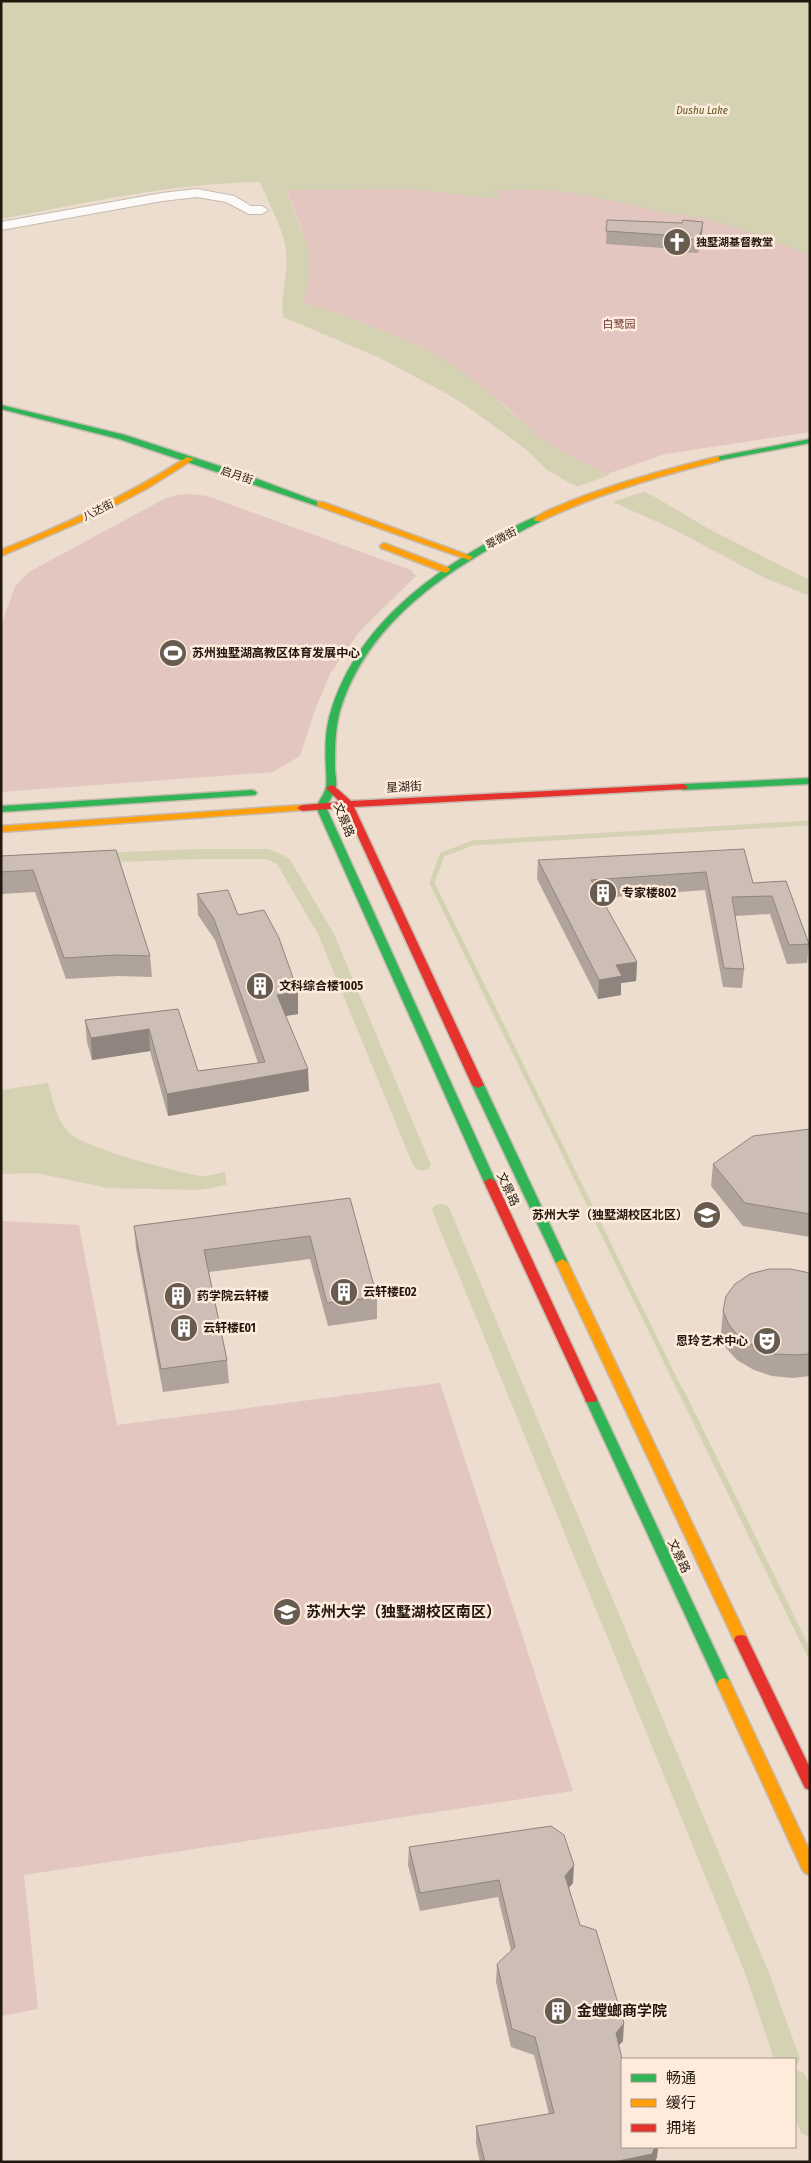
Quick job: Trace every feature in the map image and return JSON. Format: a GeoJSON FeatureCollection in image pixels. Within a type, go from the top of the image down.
{"type":"FeatureCollection","features":[{"type":"Feature","properties":{"kind":"main road","name":"启月街"},"geometry":{"type":"LineString","coordinates":[[1,407],[48,416],[174,453],[469,557]]}},
{"type":"Feature","properties":{"kind":"main road","name":"翠微街"},"geometry":{"type":"LineString","coordinates":[[326,789],[332,726],[340,696],[353,668],[371,641],[392,616],[446,570],[521,527],[586,499],[633,482],[715,460],[810,441]]}},
{"type":"Feature","properties":{"kind":"main road"},"geometry":{"type":"LineString","coordinates":[[174,453],[158,462],[178,472]]}},
{"type":"Feature","properties":{"kind":"main road","name":"八达街"},"geometry":{"type":"LineString","coordinates":[[1,553],[50,534],[178,472],[190,459]]}},
{"type":"Feature","properties":{"kind":"main road"},"geometry":{"type":"LineString","coordinates":[[1,541],[36,526]]}},
{"type":"Feature","properties":{"kind":"main road"},"geometry":{"type":"LineString","coordinates":[[371,541],[446,570]]}},
{"type":"Feature","properties":{"kind":"main road","name":"星湖街"},"geometry":{"type":"LineString","coordinates":[[1,828],[348,804],[810,781]]}},
{"type":"Feature","properties":{"kind":"main road"},"geometry":{"type":"LineString","coordinates":[[326,789],[349,787]]}},
{"type":"Feature","properties":{"kind":"main road","name":"文景路"},"geometry":{"type":"LineString","coordinates":[[810,1784],[517,1169],[348,804],[326,789],[321,807],[490,1183],[810,1869]]}},
{"type":"Feature","properties":{"kind":"main road"},"geometry":{"type":"LineString","coordinates":[[1,809],[262,792]]}},
{"type":"Feature","properties":{"kind":"street"},"geometry":{"type":"LineString","coordinates":[[1,226],[162,197],[197,193],[230,199],[249,210],[262,210]]}},
{"type":"Feature","properties":{"kind":"green space","name":"白鹭园"},"geometry":{"type":"Polygon","coordinates":[[[446,166],[810,212],[810,432],[665,454],[607,474],[575,459],[542,440],[503,404],[426,349],[349,317],[302,302],[310,277],[304,234],[286,189],[446,166]]]}},
{"type":"Feature","properties":{"kind":"green space","name":"苏州独墅湖高教区体育发展中心"},"geometry":{"type":"Polygon","coordinates":[[[176,495],[207,496],[411,570],[416,576],[360,631],[330,674],[315,710],[300,756],[273,772],[1,792],[1,626],[15,586],[29,572],[164,499],[176,495]]]}},
{"type":"Feature","properties":{"kind":"green space"},"geometry":{"type":"Polygon","coordinates":[[[1,1221],[79,1225],[117,1425],[440,1383],[573,1791],[24,1875],[38,2009],[1,2016],[1,1221]]]}},
{"type":"Feature","properties":{"kind":"water","name":"Dushu Lake"},"geometry":{"type":"Polygon","coordinates":[[[1,1],[810,1],[810,255],[752,233],[708,220],[594,197],[554,191],[495,191],[500,195],[499,199],[407,189],[286,190],[310,251],[310,277],[303,302],[349,317],[426,349],[471,377],[543,440],[575,459],[655,497],[709,529],[810,580],[810,596],[765,578],[675,530],[568,482],[547,470],[528,451],[449,395],[380,358],[283,317],[282,309],[287,259],[285,243],[260,182],[227,183],[162,190],[1,219],[1,1]]]}},
{"type":"Feature","properties":{"kind":"water"},"geometry":{"type":"Polygon","coordinates":[[[48,1083],[55,1109],[64,1127],[77,1138],[132,1159],[173,1170],[202,1176],[225,1172],[227,1185],[199,1190],[108,1188],[36,1173],[1,1174],[1,1090],[48,1083]]]}},
{"type":"Feature","properties":{"kind":"pier"},"geometry":{"type":"Polygon","coordinates":[[[613,474],[648,490],[610,503],[573,488],[613,474]]]}},
{"type":"Feature","properties":{"kind":"building"},"geometry":{"type":"Polygon","coordinates":[[[607,220],[682,223],[683,220],[703,222],[699,240],[678,239],[679,236],[606,231],[607,220]]]}},
{"type":"Feature","properties":{"kind":"building"},"geometry":{"type":"Polygon","coordinates":[[[744,849],[753,883],[786,881],[809,944],[789,945],[772,896],[732,897],[744,969],[724,968],[706,872],[591,880],[637,962],[616,965],[622,976],[599,980],[538,860],[744,849]]]}},
{"type":"Feature","properties":{"kind":"building"},"geometry":{"type":"Polygon","coordinates":[[[116,850],[150,956],[116,955],[64,958],[33,870],[1,872],[1,856],[116,850]]]}},
{"type":"Feature","properties":{"kind":"building"},"geometry":{"type":"Polygon","coordinates":[[[228,890],[238,915],[264,910],[279,938],[298,992],[277,995],[308,1069],[167,1094],[149,1029],[91,1038],[85,1020],[178,1009],[198,1071],[265,1062],[214,919],[197,894],[228,890]]]}},
{"type":"Feature","properties":{"kind":"building"},"geometry":{"type":"Polygon","coordinates":[[[810,1129],[810,1214],[745,1203],[713,1164],[753,1136],[810,1129]]]}},
{"type":"Feature","properties":{"kind":"building","name":"药学院云轩楼"},"geometry":{"type":"Polygon","coordinates":[[[350,1198],[377,1297],[327,1303],[310,1236],[204,1250],[227,1360],[161,1369],[134,1226],[350,1198]]]}},
{"type":"Feature","properties":{"kind":"building","name":"恩玲艺术中心"},"geometry":{"type":"Polygon","coordinates":[[[769,1269],[790,1269],[810,1273],[810,1354],[775,1354],[756,1347],[740,1338],[729,1325],[723,1311],[726,1296],[735,1284],[750,1274],[769,1269]]]}},
{"type":"Feature","properties":{"kind":"building","name":"金螳螂商学院"},"geometry":{"type":"Polygon","coordinates":[[[551,1826],[564,1835],[574,1865],[565,1876],[580,1925],[596,1930],[624,2023],[616,2033],[622,2058],[621,2148],[655,2148],[652,2154],[614,2162],[485,2162],[476,2126],[554,2113],[535,2037],[512,2029],[497,1964],[515,1947],[499,1880],[420,1893],[409,1847],[551,1826]]]}},
{"type":"Feature","properties":{"kind":"waterway"},"geometry":{"type":"LineString","coordinates":[[681,1392],[432,883],[442,855],[472,843],[810,823]]}},
{"type":"Feature","properties":{"kind":"waterway"},"geometry":{"type":"LineString","coordinates":[[97,858],[197,854],[269,854],[283,861],[326,934],[422,1165]]}},
{"type":"Feature","properties":{"kind":"waterway"},"geometry":{"type":"LineString","coordinates":[[441,1210],[757,1973],[787,2058]]}},
{"type":"Feature","properties":{"kind":"waterway"},"geometry":{"type":"LineString","coordinates":[[681,1391],[810,1655]]}},
{"type":"Feature","properties":{"kind":"waterway"},"geometry":{"type":"LineString","coordinates":[[796,2084],[810,2125]]}},
{"type":"Feature","properties":{"kind":"traffic: fast"},"geometry":{"type":"LineString","coordinates":[[1,407],[82,426],[162,449],[320,504]]}},
{"type":"Feature","properties":{"kind":"traffic: fast"},"geometry":{"type":"LineString","coordinates":[[716,459],[810,441]]}},
{"type":"Feature","properties":{"kind":"traffic: fast"},"geometry":{"type":"LineString","coordinates":[[331,788],[331,740],[335,712],[348,678],[366,647],[389,620],[416,595],[445,573],[476,553],[538,519]]}},
{"type":"Feature","properties":{"kind":"traffic: fast"},"geometry":{"type":"LineString","coordinates":[[683,787],[810,781]]}},
{"type":"Feature","properties":{"kind":"traffic: fast"},"geometry":{"type":"LineString","coordinates":[[331,788],[321,807],[490,1182]]}},
{"type":"Feature","properties":{"kind":"traffic: fast"},"geometry":{"type":"LineString","coordinates":[[1,809],[252,793]]}},
{"type":"Feature","properties":{"kind":"traffic: fast"},"geometry":{"type":"LineString","coordinates":[[478,1085],[562,1263]]}},
{"type":"Feature","properties":{"kind":"traffic: fast"},"geometry":{"type":"LineString","coordinates":[[591,1399],[724,1684]]}},
{"type":"Feature","properties":{"kind":"traffic: slow"},"geometry":{"type":"LineString","coordinates":[[1,553],[98,511],[190,459]]}},
{"type":"Feature","properties":{"kind":"traffic: slow"},"geometry":{"type":"LineString","coordinates":[[538,519],[581,500],[626,484],[716,459]]}},
{"type":"Feature","properties":{"kind":"traffic: slow"},"geometry":{"type":"LineString","coordinates":[[320,504],[469,557]]}},
{"type":"Feature","properties":{"kind":"traffic: slow"},"geometry":{"type":"LineString","coordinates":[[384,546],[446,570]]}},
{"type":"Feature","properties":{"kind":"traffic: slow"},"geometry":{"type":"LineString","coordinates":[[1,829],[302,808]]}},
{"type":"Feature","properties":{"kind":"traffic: slow"},"geometry":{"type":"LineString","coordinates":[[562,1263],[741,1640]]}},
{"type":"Feature","properties":{"kind":"traffic: slow"},"geometry":{"type":"LineString","coordinates":[[724,1684],[810,1869]]}},
{"type":"Feature","properties":{"kind":"traffic: jam"},"geometry":{"type":"LineString","coordinates":[[302,808],[410,800],[683,787]]}},
{"type":"Feature","properties":{"kind":"traffic: jam"},"geometry":{"type":"LineString","coordinates":[[331,788],[348,804],[478,1085]]}},
{"type":"Feature","properties":{"kind":"traffic: jam"},"geometry":{"type":"LineString","coordinates":[[490,1182],[591,1399]]}},
{"type":"Feature","properties":{"kind":"traffic: jam"},"geometry":{"type":"LineString","coordinates":[[741,1640],[810,1784]]}},
{"type":"Feature","properties":{"kind":"place","name":"独墅湖基督教堂"},"geometry":{"type":"Point","coordinates":[677,242]}},
{"type":"Feature","properties":{"kind":"place","name":"苏州独墅湖高教区体育发展中心"},"geometry":{"type":"Point","coordinates":[173,653]}},
{"type":"Feature","properties":{"kind":"place","name":"专家楼802"},"geometry":{"type":"Point","coordinates":[603,893]}},
{"type":"Feature","properties":{"kind":"place","name":"文科综合楼1005"},"geometry":{"type":"Point","coordinates":[260,986]}},
{"type":"Feature","properties":{"kind":"place","name":"苏州大学（独墅湖校区北区）"},"geometry":{"type":"Point","coordinates":[707,1215]}},
{"type":"Feature","properties":{"kind":"place","name":"云轩楼E02"},"geometry":{"type":"Point","coordinates":[344,1292]}},
{"type":"Feature","properties":{"kind":"place","name":"药学院云轩楼"},"geometry":{"type":"Point","coordinates":[178,1296]}},
{"type":"Feature","properties":{"kind":"place","name":"云轩楼E01"},"geometry":{"type":"Point","coordinates":[184,1328]}},
{"type":"Feature","properties":{"kind":"place","name":"恩玲艺术中心"},"geometry":{"type":"Point","coordinates":[767,1341]}},
{"type":"Feature","properties":{"kind":"place","name":"苏州大学（独墅湖校区南区）"},"geometry":{"type":"Point","coordinates":[287,1612]}},
{"type":"Feature","properties":{"kind":"place","name":"金螳螂商学院"},"geometry":{"type":"Point","coordinates":[558,2011]}}]}
